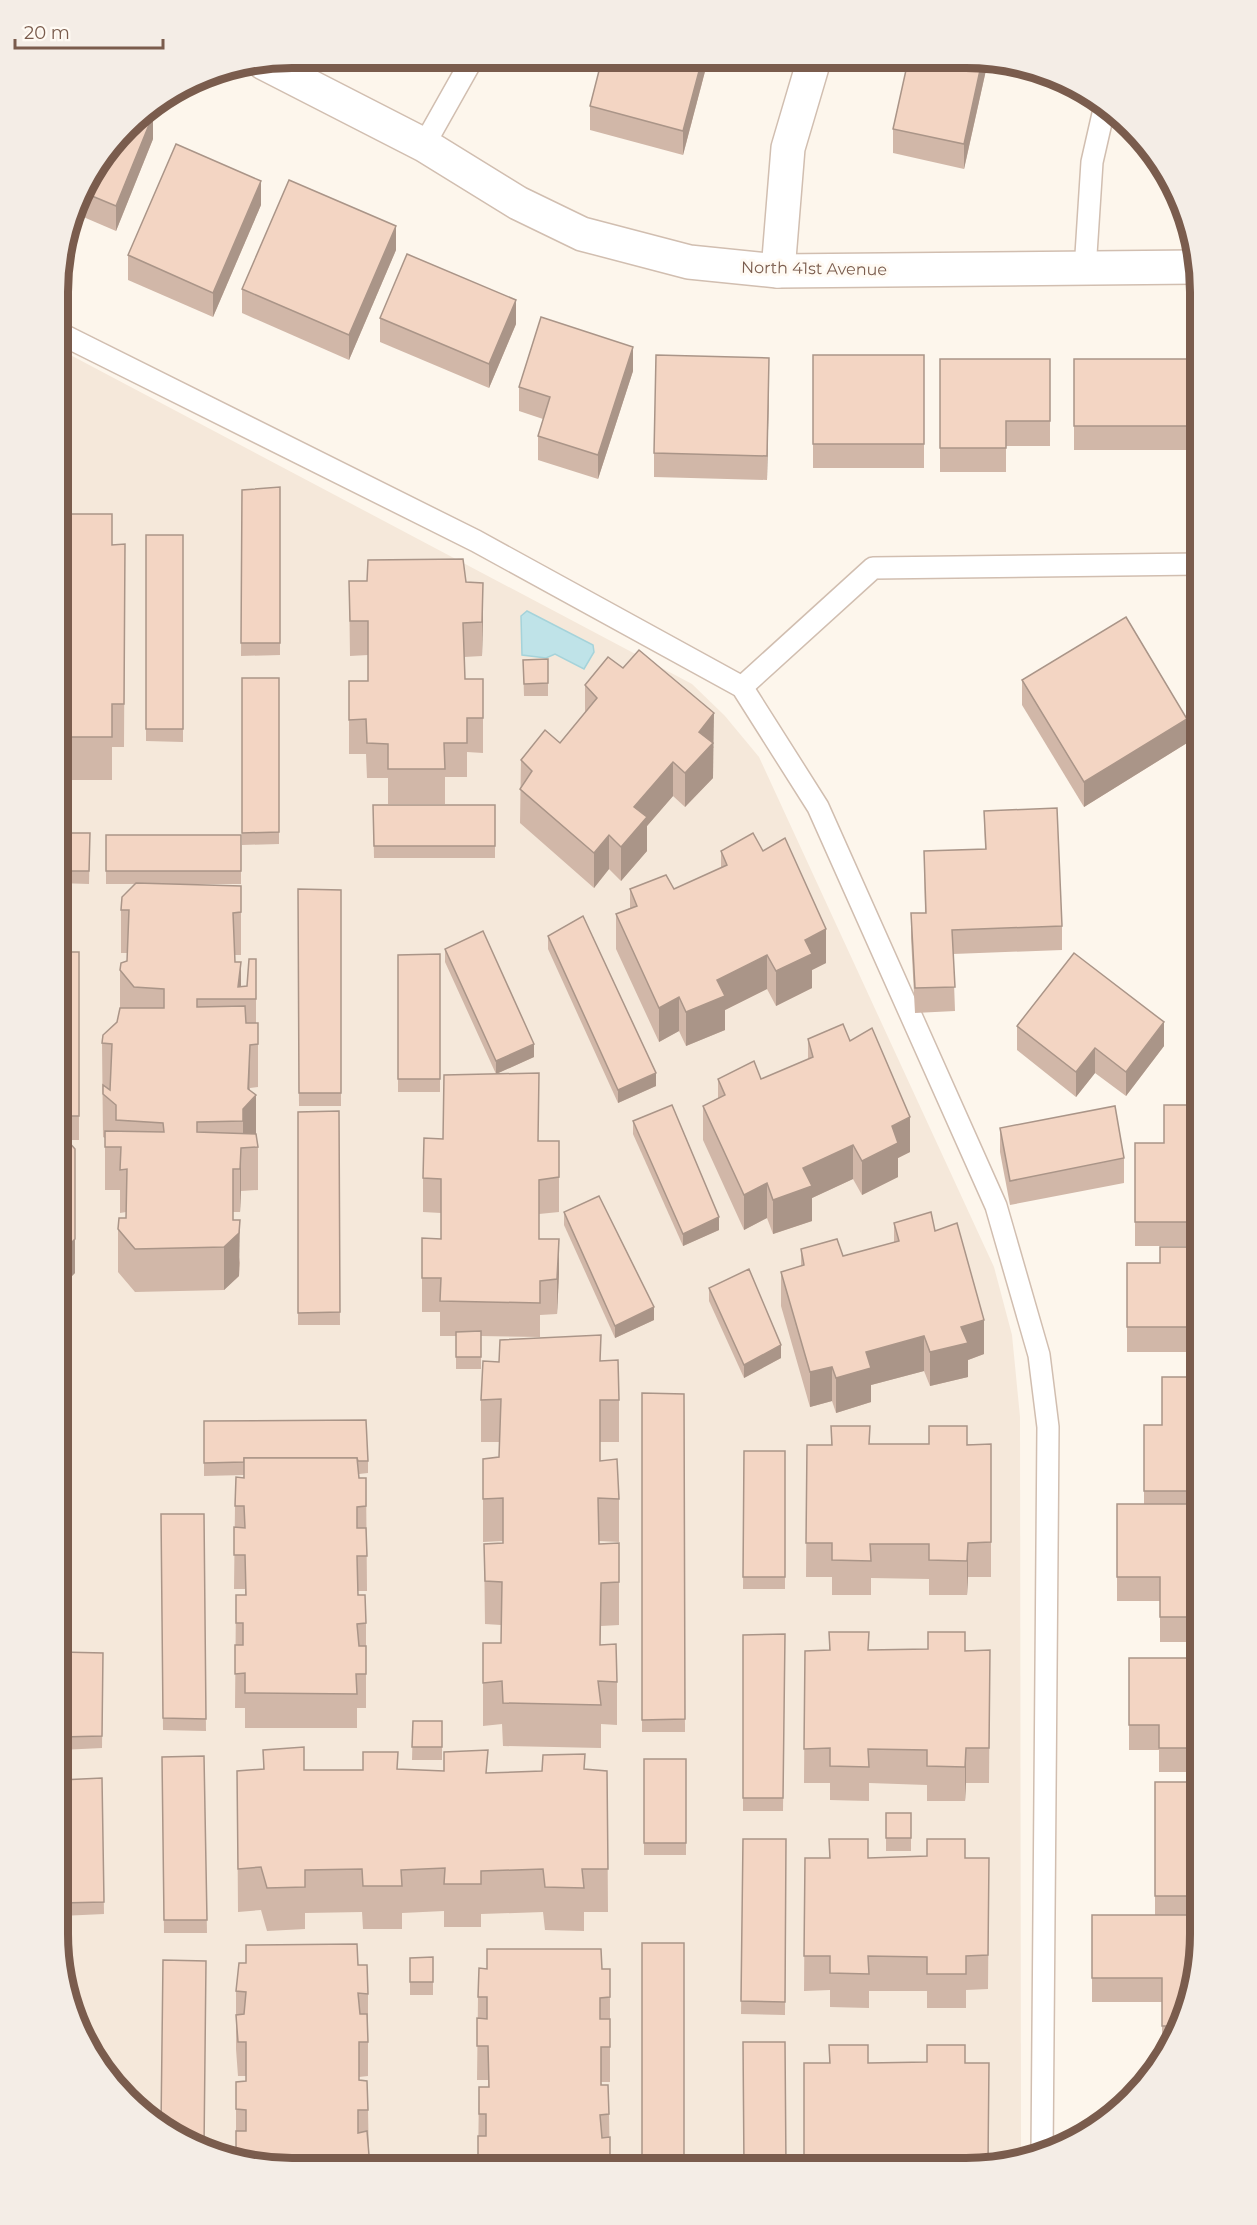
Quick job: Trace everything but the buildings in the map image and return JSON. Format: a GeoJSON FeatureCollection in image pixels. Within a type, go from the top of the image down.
{"type":"FeatureCollection","features":[{"type":"Feature","properties":{"kind":"street","name":"North 41st Avenue"},"geometry":{"type":"LineString","coordinates":[[274,68],[424,145],[518,203],[582,234],[688,262],[778,271],[1085,270],[1188,267]]}},
{"type":"Feature","properties":{"kind":"street"},"geometry":{"type":"LineString","coordinates":[[778,271],[788,148],[812,68]]}},
{"type":"Feature","properties":{"kind":"lane"},"geometry":{"type":"LineString","coordinates":[[424,145],[467,68]]}},
{"type":"Feature","properties":{"kind":"lane"},"geometry":{"type":"LineString","coordinates":[[1085,270],[1092,162],[1103,115]]}},
{"type":"Feature","properties":{"kind":"lane"},"geometry":{"type":"LineString","coordinates":[[68,337],[465,535],[742,687],[818,807],[996,1206],[1039,1355],[1048,1427],[1042,2144]]}},
{"type":"Feature","properties":{"kind":"lane"},"geometry":{"type":"LineString","coordinates":[[742,687],[873,568],[1190,564]]}},
{"type":"Feature","properties":{"kind":"shaded area"},"geometry":{"type":"Polygon","coordinates":[[[68,354],[692,684],[725,716],[759,757],[994,1267],[1012,1335],[1020,1417],[1021,2150],[994,2156],[965,2158],[292,2158],[263,2156],[220,2146],[193,2134],[155,2111],[123,2081],[105,2058],[79,2005],[68,1948],[68,354]]]}},
{"type":"Feature","properties":{"kind":"water"},"geometry":{"type":"Polygon","coordinates":[[[527,611],[593,645],[594,652],[584,669],[555,654],[546,658],[522,655],[521,616],[527,611]]]}}]}
